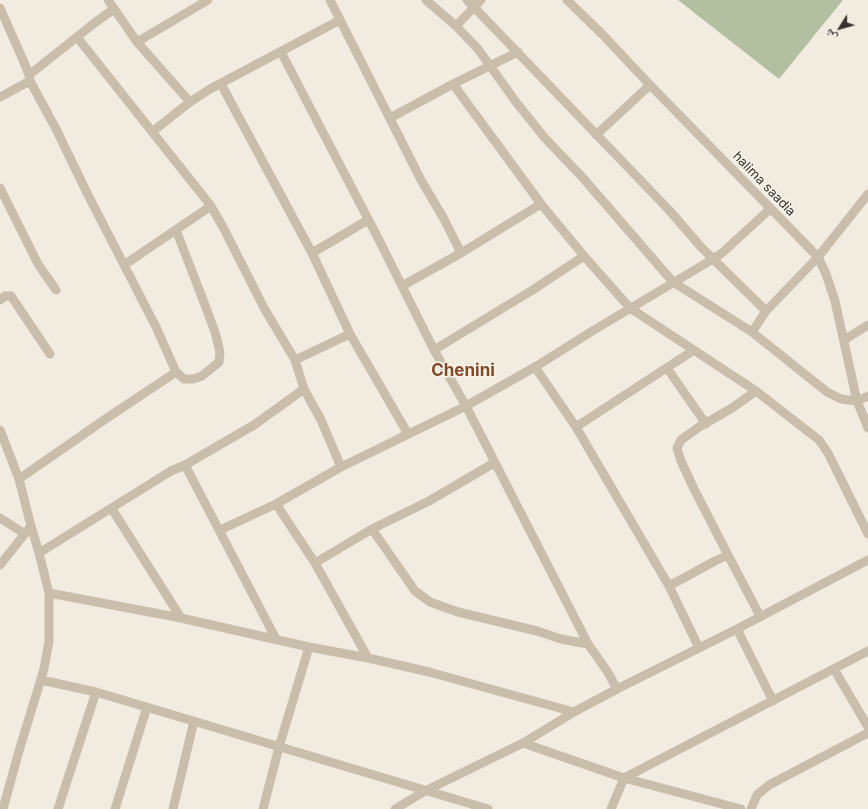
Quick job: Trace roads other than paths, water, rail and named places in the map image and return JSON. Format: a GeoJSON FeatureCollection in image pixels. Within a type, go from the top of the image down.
{"type":"FeatureCollection","features":[{"type":"Feature","properties":{"kind":"street"},"geometry":{"type":"LineString","coordinates":[[137,42],[208,0]]}},
{"type":"Feature","properties":{"kind":"street"},"geometry":{"type":"LineString","coordinates":[[330,0],[421,180],[444,219],[461,253]]}},
{"type":"Feature","properties":{"kind":"street"},"geometry":{"type":"LineString","coordinates":[[426,0],[456,26],[478,49],[516,102],[544,137],[583,178],[673,282],[752,332],[827,392],[841,399],[857,401],[868,396]]}},
{"type":"Feature","properties":{"kind":"street","name":"halima saadia"},"geometry":{"type":"LineString","coordinates":[[567,0],[602,34],[818,258],[826,274],[835,301],[857,401],[868,428]]}},
{"type":"Feature","properties":{"kind":"street"},"geometry":{"type":"LineString","coordinates":[[456,26],[474,2],[518,52],[669,210],[701,247],[766,311]]}},
{"type":"Feature","properties":{"kind":"street"},"geometry":{"type":"LineString","coordinates":[[0,97],[29,78],[93,24],[112,4],[137,42],[190,102]]}},
{"type":"Feature","properties":{"kind":"street"},"geometry":{"type":"LineString","coordinates":[[0,8],[29,78],[156,327],[176,372],[184,379],[193,379],[202,376],[219,362],[220,352],[206,305],[176,230]]}},
{"type":"Feature","properties":{"kind":"street"},"geometry":{"type":"LineString","coordinates":[[152,132],[190,102],[340,20]]}},
{"type":"Feature","properties":{"kind":"street"},"geometry":{"type":"LineString","coordinates":[[77,37],[211,206],[264,308],[295,360],[304,389],[321,420],[341,467]]}},
{"type":"Feature","properties":{"kind":"street"},"geometry":{"type":"LineString","coordinates":[[281,52],[434,350],[466,406],[588,644],[607,671],[617,689]]}},
{"type":"Feature","properties":{"kind":"street"},"geometry":{"type":"LineString","coordinates":[[390,118],[453,84],[518,52]]}},
{"type":"Feature","properties":{"kind":"street"},"geometry":{"type":"LineString","coordinates":[[221,84],[312,253],[350,334],[408,434]]}},
{"type":"Feature","properties":{"kind":"street"},"geometry":{"type":"LineString","coordinates":[[453,84],[542,204],[584,256],[630,308],[756,391],[819,440],[828,453],[868,534]]}},
{"type":"Feature","properties":{"kind":"street"},"geometry":{"type":"LineString","coordinates":[[596,135],[650,85]]}},
{"type":"Feature","properties":{"kind":"street"},"geometry":{"type":"LineString","coordinates":[[0,188],[38,264],[56,290]]}},
{"type":"Feature","properties":{"kind":"street"},"geometry":{"type":"LineString","coordinates":[[752,332],[766,311],[818,258],[868,194]]}},
{"type":"Feature","properties":{"kind":"street"},"geometry":{"type":"LineString","coordinates":[[402,286],[461,253],[542,204]]}},
{"type":"Feature","properties":{"kind":"street"},"geometry":{"type":"LineString","coordinates":[[124,265],[211,206]]}},
{"type":"Feature","properties":{"kind":"street"},"geometry":{"type":"LineString","coordinates":[[220,530],[276,504],[341,467],[466,406],[535,367],[722,253],[770,209]]}},
{"type":"Feature","properties":{"kind":"street"},"geometry":{"type":"LineString","coordinates":[[312,253],[368,220]]}},
{"type":"Feature","properties":{"kind":"street"},"geometry":{"type":"LineString","coordinates":[[434,350],[531,291],[584,256]]}},
{"type":"Feature","properties":{"kind":"street"},"geometry":{"type":"LineString","coordinates":[[0,300],[6,296],[11,296],[50,354]]}},
{"type":"Feature","properties":{"kind":"street"},"geometry":{"type":"LineString","coordinates":[[844,340],[868,325]]}},
{"type":"Feature","properties":{"kind":"street"},"geometry":{"type":"LineString","coordinates":[[295,360],[350,334]]}},
{"type":"Feature","properties":{"kind":"street"},"geometry":{"type":"LineString","coordinates":[[576,427],[694,350]]}},
{"type":"Feature","properties":{"kind":"street"},"geometry":{"type":"LineString","coordinates":[[535,367],[576,427],[669,586],[699,648]]}},
{"type":"Feature","properties":{"kind":"street"},"geometry":{"type":"LineString","coordinates":[[667,368],[706,424]]}},
{"type":"Feature","properties":{"kind":"street"},"geometry":{"type":"LineString","coordinates":[[19,479],[176,372]]}},
{"type":"Feature","properties":{"kind":"street"},"geometry":{"type":"LineString","coordinates":[[39,553],[171,471],[185,465],[254,425],[304,389]]}},
{"type":"Feature","properties":{"kind":"street"},"geometry":{"type":"LineString","coordinates":[[756,391],[681,440],[676,448],[694,489],[760,616]]}},
{"type":"Feature","properties":{"kind":"street"},"geometry":{"type":"LineString","coordinates":[[0,430],[19,479],[30,526],[39,553],[49,594],[49,641],[40,680],[19,751],[6,808]]}},
{"type":"Feature","properties":{"kind":"street"},"geometry":{"type":"LineString","coordinates":[[315,563],[372,529],[428,501],[494,463]]}},
{"type":"Feature","properties":{"kind":"street"},"geometry":{"type":"LineString","coordinates":[[185,465],[276,639]]}},
{"type":"Feature","properties":{"kind":"street"},"geometry":{"type":"LineString","coordinates":[[276,504],[315,563],[368,658]]}},
{"type":"Feature","properties":{"kind":"street"},"geometry":{"type":"LineString","coordinates":[[112,509],[181,618]]}},
{"type":"Feature","properties":{"kind":"street"},"geometry":{"type":"LineString","coordinates":[[0,518],[25,534]]}},
{"type":"Feature","properties":{"kind":"street"},"geometry":{"type":"LineString","coordinates":[[0,565],[30,526]]}},
{"type":"Feature","properties":{"kind":"street"},"geometry":{"type":"LineString","coordinates":[[372,529],[415,591],[430,602],[458,612],[588,644]]}},
{"type":"Feature","properties":{"kind":"street"},"geometry":{"type":"LineString","coordinates":[[669,586],[728,555]]}},
{"type":"Feature","properties":{"kind":"street"},"geometry":{"type":"LineString","coordinates":[[395,809],[425,791],[524,743],[574,712],[617,689],[737,629],[868,560]]}},
{"type":"Feature","properties":{"kind":"street"},"geometry":{"type":"LineString","coordinates":[[49,594],[181,618],[309,647],[368,658],[429,672],[574,712]]}},
{"type":"Feature","properties":{"kind":"street"},"geometry":{"type":"LineString","coordinates":[[737,629],[773,701]]}},
{"type":"Feature","properties":{"kind":"street"},"geometry":{"type":"LineString","coordinates":[[263,809],[279,747],[309,647]]}},
{"type":"Feature","properties":{"kind":"street"},"geometry":{"type":"LineString","coordinates":[[611,809],[624,778],[868,651]]}},
{"type":"Feature","properties":{"kind":"street"},"geometry":{"type":"LineString","coordinates":[[834,669],[868,727]]}},
{"type":"Feature","properties":{"kind":"street"},"geometry":{"type":"LineString","coordinates":[[40,680],[96,692],[488,809]]}},
{"type":"Feature","properties":{"kind":"street"},"geometry":{"type":"LineString","coordinates":[[58,809],[96,692]]}},
{"type":"Feature","properties":{"kind":"street"},"geometry":{"type":"LineString","coordinates":[[115,809],[147,707]]}},
{"type":"Feature","properties":{"kind":"street"},"geometry":{"type":"LineString","coordinates":[[173,809],[194,721]]}},
{"type":"Feature","properties":{"kind":"street"},"geometry":{"type":"LineString","coordinates":[[751,809],[757,795],[769,785],[868,733]]}},
{"type":"Feature","properties":{"kind":"street"},"geometry":{"type":"LineString","coordinates":[[524,743],[624,778],[741,809]]}},
{"type":"Feature","properties":{"kind":"district","name":"Chenini"},"geometry":{"type":"Point","coordinates":[463,371]}}]}
